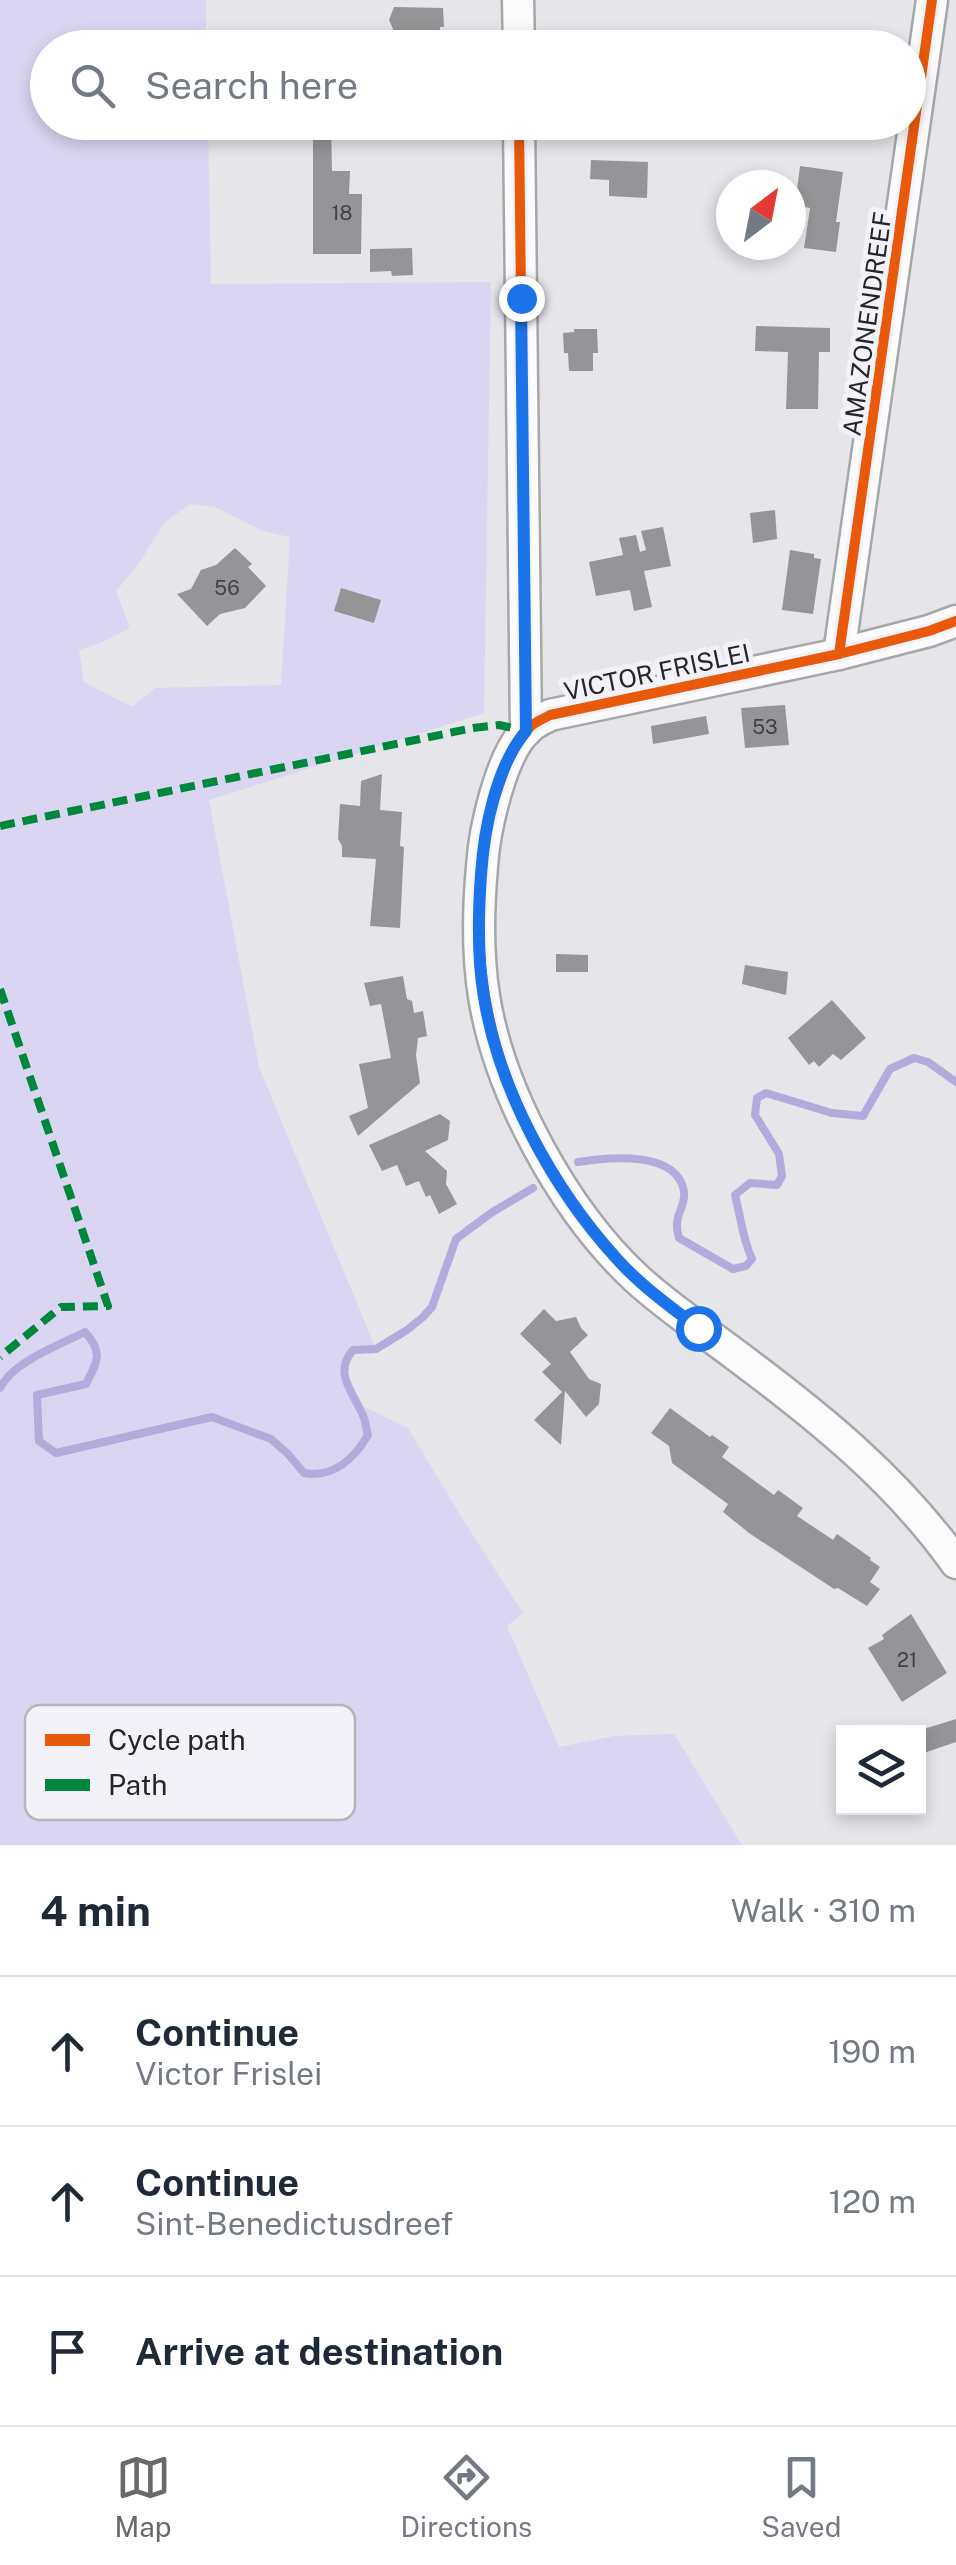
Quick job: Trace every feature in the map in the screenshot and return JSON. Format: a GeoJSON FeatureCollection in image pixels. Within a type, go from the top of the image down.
{"type":"FeatureCollection","features":[{"type":"Feature","properties":{"kind":"street"},"geometry":{"type":"LineString","coordinates":[[518,0],[519,30]]}},
{"type":"Feature","properties":{"kind":"street","name":"AMAZONENDREEF"},"geometry":{"type":"LineString","coordinates":[[926,42],[932,0]]}},
{"type":"Feature","properties":{"kind":"street"},"geometry":{"type":"LineString","coordinates":[[520,140],[526,731],[507,764],[484,842],[477,927],[490,1027],[521,1115],[546,1161],[583,1218],[618,1260],[662,1300],[828,1426],[927,1525],[956,1564]]}},
{"type":"Feature","properties":{"kind":"street","name":"AMAZONENDREEF"},"geometry":{"type":"LineString","coordinates":[[839,654],[912,140]]}},
{"type":"Feature","properties":{"kind":"street","name":"VICTOR FRISLEI"},"geometry":{"type":"LineString","coordinates":[[526,731],[550,715],[839,654],[956,621]]}},
{"type":"Feature","properties":{"kind":"shaded area"},"geometry":{"type":"Polygon","coordinates":[[[0,0],[206,0],[206,30],[30,30],[30,140],[208,140],[211,284],[491,282],[484,713],[209,800],[259,1067],[376,1349],[353,1350],[348,1356],[346,1382],[355,1402],[408,1428],[523,1613],[507,1626],[559,1747],[614,1736],[674,1734],[742,1845],[0,1845],[0,0]],[[190,504],[165,522],[116,591],[130,628],[79,650],[84,682],[132,707],[155,688],[281,685],[290,537],[263,531],[215,507],[190,504]]]}},
{"type":"Feature","properties":{"kind":"building"},"geometry":{"type":"Polygon","coordinates":[[[394,7],[443,8],[444,27],[394,30],[389,20],[394,7]]]}},
{"type":"Feature","properties":{"kind":"building"},"geometry":{"type":"Polygon","coordinates":[[[313,140],[331,140],[332,171],[350,171],[349,194],[362,194],[361,254],[313,254],[313,140]]]}},
{"type":"Feature","properties":{"kind":"building"},"geometry":{"type":"Polygon","coordinates":[[[591,160],[648,162],[647,198],[609,196],[609,180],[590,179],[591,160]]]}},
{"type":"Feature","properties":{"kind":"building"},"geometry":{"type":"Polygon","coordinates":[[[800,166],[843,172],[836,252],[806,248],[810,208],[806,207],[806,170],[799,170],[800,166]]]}},
{"type":"Feature","properties":{"kind":"building"},"geometry":{"type":"Polygon","coordinates":[[[412,248],[413,275],[370,272],[370,249],[412,248]]]}},
{"type":"Feature","properties":{"kind":"building"},"geometry":{"type":"Polygon","coordinates":[[[756,326],[830,328],[830,352],[819,352],[818,409],[786,409],[788,352],[755,351],[756,326]]]}},
{"type":"Feature","properties":{"kind":"building"},"geometry":{"type":"Polygon","coordinates":[[[597,329],[598,353],[593,353],[593,371],[569,371],[563,333],[597,329]]]}},
{"type":"Feature","properties":{"kind":"building"},"geometry":{"type":"Polygon","coordinates":[[[775,510],[777,539],[753,543],[750,513],[775,510]]]}},
{"type":"Feature","properties":{"kind":"building"},"geometry":{"type":"Polygon","coordinates":[[[663,527],[671,566],[644,571],[652,607],[634,611],[630,590],[596,596],[589,562],[623,555],[619,538],[636,535],[640,552],[646,550],[641,531],[663,527]]]}},
{"type":"Feature","properties":{"kind":"building"},"geometry":{"type":"Polygon","coordinates":[[[235,548],[252,564],[248,567],[266,586],[245,608],[220,614],[207,626],[177,594],[191,589],[201,570],[216,565],[235,548]]]}},
{"type":"Feature","properties":{"kind":"building"},"geometry":{"type":"Polygon","coordinates":[[[790,550],[821,559],[813,614],[782,610],[790,550]]]}},
{"type":"Feature","properties":{"kind":"building"},"geometry":{"type":"Polygon","coordinates":[[[341,588],[381,600],[374,623],[334,611],[341,588]]]}},
{"type":"Feature","properties":{"kind":"building"},"geometry":{"type":"Polygon","coordinates":[[[785,705],[789,745],[745,748],[741,708],[785,705]]]}},
{"type":"Feature","properties":{"kind":"building"},"geometry":{"type":"Polygon","coordinates":[[[706,716],[709,734],[653,744],[651,726],[706,716]]]}},
{"type":"Feature","properties":{"kind":"building"},"geometry":{"type":"Polygon","coordinates":[[[382,774],[380,810],[402,812],[400,928],[370,926],[376,859],[342,857],[338,839],[340,804],[360,806],[361,781],[382,774]]]}},
{"type":"Feature","properties":{"kind":"building"},"geometry":{"type":"Polygon","coordinates":[[[556,954],[588,955],[588,972],[556,972],[556,954]]]}},
{"type":"Feature","properties":{"kind":"building"},"geometry":{"type":"Polygon","coordinates":[[[745,965],[788,972],[786,995],[742,984],[745,965]]]}},
{"type":"Feature","properties":{"kind":"building"},"geometry":{"type":"Polygon","coordinates":[[[403,976],[414,1013],[423,1011],[427,1036],[418,1038],[420,1083],[358,1136],[349,1116],[368,1108],[359,1064],[391,1058],[381,1004],[370,1006],[364,983],[403,976]]]}},
{"type":"Feature","properties":{"kind":"building"},"geometry":{"type":"Polygon","coordinates":[[[832,1000],[866,1038],[841,1060],[833,1054],[819,1067],[814,1061],[809,1065],[788,1038],[832,1000]]]}},
{"type":"Feature","properties":{"kind":"building"},"geometry":{"type":"Polygon","coordinates":[[[440,1114],[450,1121],[448,1140],[425,1151],[447,1171],[446,1184],[457,1204],[439,1214],[419,1181],[406,1186],[397,1165],[382,1171],[369,1145],[440,1114]]]}},
{"type":"Feature","properties":{"kind":"building"},"geometry":{"type":"Polygon","coordinates":[[[544,1309],[556,1321],[576,1317],[588,1335],[570,1352],[589,1379],[601,1384],[599,1404],[586,1417],[565,1391],[561,1445],[534,1420],[562,1392],[542,1372],[551,1364],[520,1334],[544,1309]]]}},
{"type":"Feature","properties":{"kind":"building"},"geometry":{"type":"Polygon","coordinates":[[[670,1408],[729,1447],[722,1457],[774,1495],[778,1490],[803,1508],[797,1516],[833,1540],[837,1534],[880,1567],[870,1582],[880,1589],[867,1606],[749,1533],[723,1512],[728,1504],[672,1463],[669,1446],[651,1433],[670,1408]]]}},
{"type":"Feature","properties":{"kind":"building"},"geometry":{"type":"Polygon","coordinates":[[[911,1614],[947,1673],[902,1702],[868,1648],[911,1614]]]}},
{"type":"Feature","properties":{"kind":"building"},"geometry":{"type":"Polygon","coordinates":[[[956,1719],[956,1742],[926,1752],[927,1728],[956,1719]]]}},
{"type":"Feature","properties":{"kind":"waterway"},"geometry":{"type":"LineString","coordinates":[[578,1162],[640,1159],[669,1169],[679,1178],[684,1192],[677,1223],[679,1238],[733,1269],[746,1266],[752,1259],[735,1195],[750,1183],[777,1185],[782,1176],[779,1154],[755,1115],[757,1098],[766,1093],[832,1113],[863,1116],[890,1069],[914,1058],[928,1062],[956,1082]]}},
{"type":"Feature","properties":{"kind":"waterway"},"geometry":{"type":"LineString","coordinates":[[0,1388],[26,1362],[85,1332],[97,1352],[86,1384],[37,1395],[39,1441],[56,1453],[212,1417],[271,1439],[304,1473],[333,1470],[349,1459],[368,1435],[345,1376],[347,1359],[353,1350],[376,1349],[423,1317],[432,1307],[456,1239],[533,1188]]}},
{"type":"Feature","properties":{"kind":"marked path"},"geometry":{"type":"LineString","coordinates":[[0,826],[473,728],[499,725],[526,731]]}},
{"type":"Feature","properties":{"kind":"marked path"},"geometry":{"type":"LineString","coordinates":[[0,989],[108,1306],[61,1307],[0,1357]]}},
{"type":"Feature","properties":{"kind":"cycle path"},"geometry":{"type":"LineString","coordinates":[[926,42],[932,0]]}},
{"type":"Feature","properties":{"kind":"cycle path"},"geometry":{"type":"LineString","coordinates":[[519,140],[526,731]]}},
{"type":"Feature","properties":{"kind":"cycle path"},"geometry":{"type":"LineString","coordinates":[[839,654],[912,140]]}},
{"type":"Feature","properties":{"kind":"cycle path"},"geometry":{"type":"LineString","coordinates":[[583,1218],[521,1114],[492,1030],[482,972],[479,914],[485,839],[496,794],[518,741],[532,725],[550,715],[839,654],[956,621]]}},
{"type":"Feature","properties":{"kind":"route"},"geometry":{"type":"LineString","coordinates":[[521,298],[526,731],[507,764],[484,842],[477,927],[483,994],[490,1027],[521,1115],[564,1190],[618,1260],[698,1328]]}}]}
